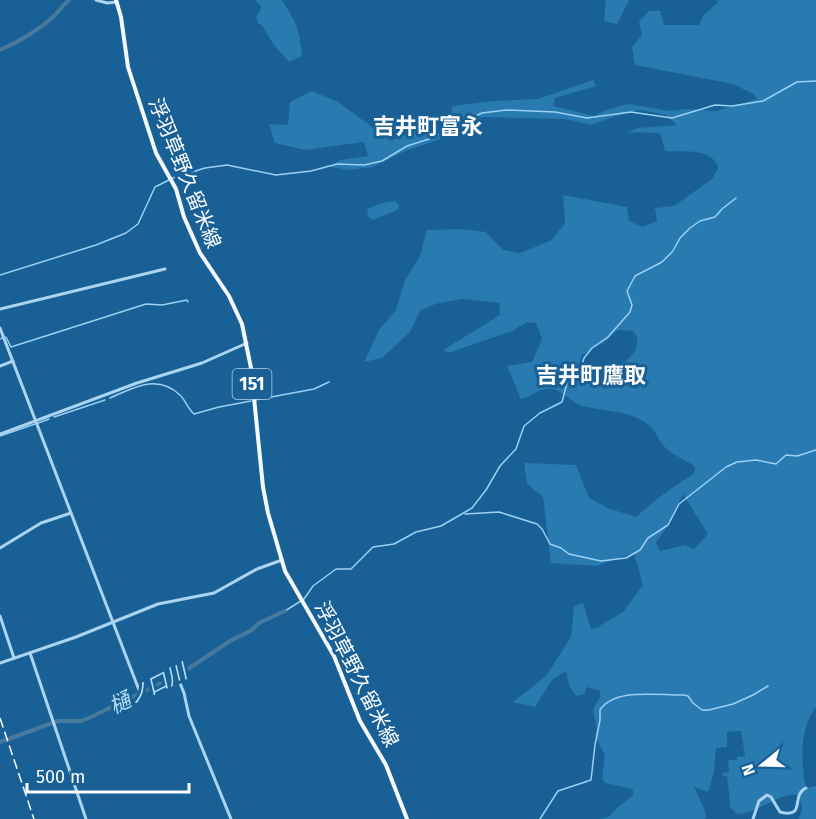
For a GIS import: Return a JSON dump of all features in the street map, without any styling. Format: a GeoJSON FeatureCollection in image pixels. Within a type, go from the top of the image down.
{"type":"FeatureCollection","features":[{"type":"Feature","properties":{"kind":"main road","name":"浮羽草野久留米線"},"geometry":{"type":"LineString","coordinates":[[116,1],[121,17],[130,73],[156,153],[178,195],[185,221],[200,253],[239,315],[247,343],[262,487],[287,575],[338,665],[356,714],[384,761],[407,819]]}},
{"type":"Feature","properties":{"kind":"street"},"geometry":{"type":"LineString","coordinates":[[96,0],[107,3],[116,1]]}},
{"type":"Feature","properties":{"kind":"street"},"geometry":{"type":"LineString","coordinates":[[0,309],[165,269]]}},
{"type":"Feature","properties":{"kind":"street"},"geometry":{"type":"LineString","coordinates":[[0,328],[139,690]]}},
{"type":"Feature","properties":{"kind":"street"},"geometry":{"type":"LineString","coordinates":[[0,434],[137,383],[202,363],[247,343]]}},
{"type":"Feature","properties":{"kind":"street"},"geometry":{"type":"LineString","coordinates":[[0,366],[13,361]]}},
{"type":"Feature","properties":{"kind":"street"},"geometry":{"type":"LineString","coordinates":[[0,548],[41,523],[71,513]]}},
{"type":"Feature","properties":{"kind":"street"},"geometry":{"type":"LineString","coordinates":[[0,663],[158,604],[214,593],[256,569],[282,560]]}},
{"type":"Feature","properties":{"kind":"street"},"geometry":{"type":"LineString","coordinates":[[0,616],[14,658]]}},
{"type":"Feature","properties":{"kind":"street"},"geometry":{"type":"LineString","coordinates":[[30,652],[86,819]]}},
{"type":"Feature","properties":{"kind":"street"},"geometry":{"type":"LineString","coordinates":[[177,675],[189,716],[231,819]]}},
{"type":"Feature","properties":{"kind":"street"},"geometry":{"type":"LineString","coordinates":[[753,819],[759,801],[767,795],[771,797],[780,812],[790,814],[798,806],[800,790],[806,788]]}},
{"type":"Feature","properties":{"kind":"shaded area"},"geometry":{"type":"Polygon","coordinates":[[[255,0],[282,0],[296,26],[302,56],[289,62],[273,44],[262,25],[258,23],[256,16],[261,6],[255,0]]]}},
{"type":"Feature","properties":{"kind":"shaded area"},"geometry":{"type":"Polygon","coordinates":[[[606,0],[629,0],[617,24],[604,21],[606,0]]]}},
{"type":"Feature","properties":{"kind":"shaded area"},"geometry":{"type":"Polygon","coordinates":[[[716,0],[816,0],[816,707],[810,716],[804,735],[802,757],[806,788],[816,786],[816,819],[798,819],[802,806],[795,794],[745,813],[737,814],[729,806],[727,776],[723,776],[723,773],[729,772],[728,760],[737,760],[737,757],[745,756],[741,731],[727,732],[727,747],[716,748],[714,772],[708,792],[694,787],[705,811],[704,819],[601,819],[610,816],[634,794],[632,789],[605,783],[602,779],[605,755],[595,736],[597,730],[593,710],[600,697],[600,691],[587,687],[584,694],[576,696],[569,685],[566,671],[552,680],[535,707],[513,702],[546,676],[571,637],[574,606],[583,603],[591,629],[596,628],[623,612],[643,585],[634,553],[596,566],[551,563],[543,497],[527,484],[524,463],[576,465],[589,498],[610,509],[637,517],[664,494],[694,474],[695,467],[674,455],[647,423],[634,417],[620,412],[583,406],[552,389],[543,390],[521,399],[507,366],[532,362],[542,339],[536,323],[527,322],[512,331],[448,353],[443,350],[500,315],[499,303],[462,299],[435,304],[420,311],[410,332],[382,358],[364,362],[379,330],[396,310],[405,280],[420,256],[427,230],[461,229],[486,232],[503,250],[520,253],[552,240],[565,223],[563,195],[627,207],[629,221],[643,227],[657,221],[655,208],[674,206],[712,179],[718,168],[715,161],[696,152],[665,151],[660,133],[628,132],[638,128],[677,125],[666,115],[640,110],[591,125],[565,119],[483,117],[462,125],[450,136],[405,151],[373,167],[350,170],[331,167],[339,160],[368,156],[364,142],[305,150],[275,143],[269,124],[288,125],[290,102],[312,91],[338,102],[391,141],[414,131],[432,132],[442,128],[453,106],[538,99],[593,80],[596,86],[555,98],[553,106],[594,116],[628,104],[669,111],[687,109],[716,111],[757,99],[755,95],[733,84],[635,65],[632,47],[642,35],[639,22],[649,11],[660,11],[664,25],[699,25],[703,16],[718,2],[716,0]],[[617,330],[605,342],[582,355],[581,368],[589,377],[612,371],[633,353],[637,346],[635,334],[632,331],[617,330]],[[683,494],[668,525],[656,542],[660,551],[685,545],[694,549],[708,534],[683,494]]]}},
{"type":"Feature","properties":{"kind":"shaded area"},"geometry":{"type":"Polygon","coordinates":[[[395,201],[399,209],[373,220],[369,218],[367,213],[369,208],[395,201]]]}},
{"type":"Feature","properties":{"kind":"waterway"},"geometry":{"type":"LineString","coordinates":[[0,50],[41,27],[69,0]]}},
{"type":"Feature","properties":{"kind":"waterway"},"geometry":{"type":"LineString","coordinates":[[0,275],[96,245],[126,233],[138,224],[155,187],[173,178],[205,168],[227,165],[276,175],[311,171],[337,164],[364,165],[382,161],[407,146],[429,139],[482,113],[506,110],[555,112],[587,118],[631,112],[672,118],[715,105],[732,106],[763,101],[797,82],[816,81]]}},
{"type":"Feature","properties":{"kind":"waterway"},"geometry":{"type":"LineString","coordinates":[[285,611],[304,599],[313,586],[336,569],[351,569],[373,547],[394,544],[416,532],[441,526],[472,508],[500,466],[516,449],[524,426],[540,413],[562,402],[568,379],[582,365],[584,358],[592,348],[608,337],[630,312],[632,305],[627,291],[635,276],[662,262],[690,228],[700,221],[715,217],[736,198]]}},
{"type":"Feature","properties":{"kind":"waterway"},"geometry":{"type":"LineString","coordinates":[[6,337],[11,347],[146,304],[162,305],[187,300],[188,302]]}},
{"type":"Feature","properties":{"kind":"waterway"},"geometry":{"type":"LineString","coordinates":[[255,400],[314,389],[329,382]]}},
{"type":"Feature","properties":{"kind":"waterway"},"geometry":{"type":"LineString","coordinates":[[110,398],[145,384],[154,384],[171,388],[182,397],[194,414],[251,401]]}},
{"type":"Feature","properties":{"kind":"waterway"},"geometry":{"type":"LineString","coordinates":[[54,417],[105,400]]}},
{"type":"Feature","properties":{"kind":"waterway"},"geometry":{"type":"LineString","coordinates":[[38,423],[49,419]]}},
{"type":"Feature","properties":{"kind":"waterway"},"geometry":{"type":"LineString","coordinates":[[0,436],[35,424]]}},
{"type":"Feature","properties":{"kind":"waterway"},"geometry":{"type":"LineString","coordinates":[[465,514],[499,512],[537,524],[550,544],[569,554],[601,561],[626,558],[640,550],[648,538],[668,525],[679,504],[726,467],[737,462],[756,460],[776,464],[786,455],[797,456],[816,450]]}},
{"type":"Feature","properties":{"kind":"waterway","name":"樋ノ口川"},"geometry":{"type":"LineString","coordinates":[[0,742],[58,721],[81,721],[91,717],[182,673],[230,641],[252,630],[259,623],[285,611]]}},
{"type":"Feature","properties":{"kind":"waterway"},"geometry":{"type":"LineString","coordinates":[[540,819],[558,791],[591,780],[600,710],[607,703],[627,695],[684,695],[702,710],[709,710],[733,704],[768,686]]}},
{"type":"Feature","properties":{"kind":"railway"},"geometry":{"type":"LineString","coordinates":[[0,718],[34,819]]}},
{"type":"Feature","properties":{"kind":"district","name":"吉井町富永"},"geometry":{"type":"Point","coordinates":[428,126]}},
{"type":"Feature","properties":{"kind":"district","name":"吉井町鷹取"},"geometry":{"type":"Point","coordinates":[591,375]}}]}
